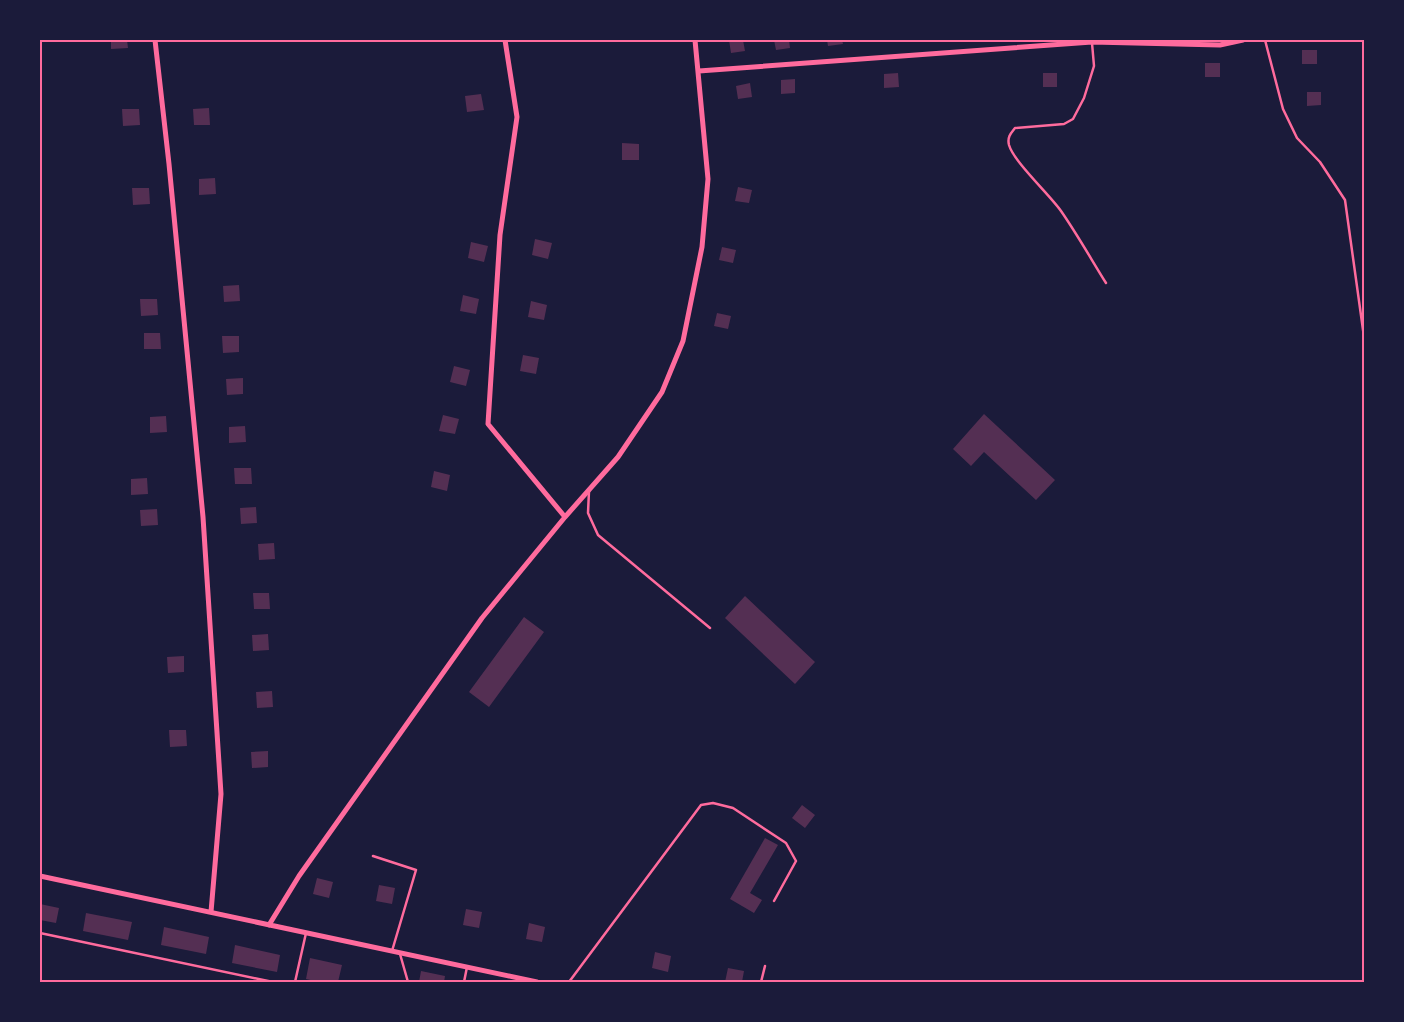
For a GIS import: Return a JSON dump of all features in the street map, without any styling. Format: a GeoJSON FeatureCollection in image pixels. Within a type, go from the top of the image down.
{"type":"FeatureCollection","features":[{"type":"Feature","properties":{"kind":"street"},"geometry":{"type":"LineString","coordinates":[[155,40],[170,173],[203,518],[220,764],[221,794],[210,912]]}},
{"type":"Feature","properties":{"kind":"street"},"geometry":{"type":"LineString","coordinates":[[505,40],[517,117],[500,235],[488,424],[565,517]]}},
{"type":"Feature","properties":{"kind":"street"},"geometry":{"type":"LineString","coordinates":[[269,925],[299,876],[482,618],[565,517],[618,457],[662,392],[683,341],[702,247],[708,179],[695,40]]}},
{"type":"Feature","properties":{"kind":"street"},"geometry":{"type":"LineString","coordinates":[[699,71],[1092,42],[1220,45],[1243,40]]}},
{"type":"Feature","properties":{"kind":"street"},"geometry":{"type":"LineString","coordinates":[[40,876],[537,982]]}},
{"type":"Feature","properties":{"kind":"lane"},"geometry":{"type":"LineString","coordinates":[[1265,40],[1283,109],[1297,138],[1320,162],[1345,200],[1364,337]]}},
{"type":"Feature","properties":{"kind":"lane"},"geometry":{"type":"LineString","coordinates":[[1092,42],[1094,66],[1084,98],[1073,120],[1064,124],[1015,128],[1008,139],[1018,160],[1060,210],[1106,283]]}},
{"type":"Feature","properties":{"kind":"lane"},"geometry":{"type":"LineString","coordinates":[[589,490],[588,513],[598,535],[710,628]]}},
{"type":"Feature","properties":{"kind":"lane"},"geometry":{"type":"LineString","coordinates":[[569,982],[701,804],[712,803],[733,808],[786,843],[796,861],[774,901]]}},
{"type":"Feature","properties":{"kind":"lane"},"geometry":{"type":"LineString","coordinates":[[374,856],[416,870],[392,951]]}},
{"type":"Feature","properties":{"kind":"lane"},"geometry":{"type":"LineString","coordinates":[[40,933],[273,982]]}},
{"type":"Feature","properties":{"kind":"lane"},"geometry":{"type":"LineString","coordinates":[[295,982],[306,933]]}},
{"type":"Feature","properties":{"kind":"lane"},"geometry":{"type":"LineString","coordinates":[[399,952],[408,982]]}},
{"type":"Feature","properties":{"kind":"lane"},"geometry":{"type":"LineString","coordinates":[[761,982],[764,966]]}},
{"type":"Feature","properties":{"kind":"lane"},"geometry":{"type":"LineString","coordinates":[[464,982],[467,967]]}},
{"type":"Feature","properties":{"kind":"building"},"geometry":{"type":"Polygon","coordinates":[[[111,40],[127,40],[128,48],[111,49],[111,40]]]}},
{"type":"Feature","properties":{"kind":"building"},"geometry":{"type":"Polygon","coordinates":[[[729,40],[743,40],[745,51],[731,53],[729,40]]]}},
{"type":"Feature","properties":{"kind":"building"},"geometry":{"type":"Polygon","coordinates":[[[774,40],[789,40],[790,48],[776,50],[774,40]]]}},
{"type":"Feature","properties":{"kind":"building"},"geometry":{"type":"Polygon","coordinates":[[[827,40],[842,40],[843,44],[828,46],[827,40]]]}},
{"type":"Feature","properties":{"kind":"building"},"geometry":{"type":"Polygon","coordinates":[[[1302,50],[1317,50],[1317,64],[1302,64],[1302,50]]]}},
{"type":"Feature","properties":{"kind":"building"},"geometry":{"type":"Polygon","coordinates":[[[1205,63],[1220,63],[1220,77],[1205,77],[1205,63]]]}},
{"type":"Feature","properties":{"kind":"building"},"geometry":{"type":"Polygon","coordinates":[[[898,73],[899,87],[884,88],[884,74],[898,73]]]}},
{"type":"Feature","properties":{"kind":"building"},"geometry":{"type":"Polygon","coordinates":[[[1043,73],[1057,73],[1057,87],[1043,87],[1043,73]]]}},
{"type":"Feature","properties":{"kind":"building"},"geometry":{"type":"Polygon","coordinates":[[[795,79],[795,93],[781,94],[781,80],[795,79]]]}},
{"type":"Feature","properties":{"kind":"building"},"geometry":{"type":"Polygon","coordinates":[[[750,83],[752,97],[738,99],[736,86],[750,83]]]}},
{"type":"Feature","properties":{"kind":"building"},"geometry":{"type":"Polygon","coordinates":[[[1307,92],[1321,92],[1321,105],[1307,106],[1307,92]]]}},
{"type":"Feature","properties":{"kind":"building"},"geometry":{"type":"Polygon","coordinates":[[[481,94],[484,110],[467,112],[465,96],[481,94]]]}},
{"type":"Feature","properties":{"kind":"building"},"geometry":{"type":"Polygon","coordinates":[[[209,108],[210,125],[194,125],[193,109],[209,108]]]}},
{"type":"Feature","properties":{"kind":"building"},"geometry":{"type":"Polygon","coordinates":[[[122,109],[139,109],[140,125],[123,126],[122,109]]]}},
{"type":"Feature","properties":{"kind":"building"},"geometry":{"type":"Polygon","coordinates":[[[622,143],[639,144],[639,160],[622,160],[622,143]]]}},
{"type":"Feature","properties":{"kind":"building"},"geometry":{"type":"Polygon","coordinates":[[[215,178],[216,194],[199,195],[199,179],[215,178]]]}},
{"type":"Feature","properties":{"kind":"building"},"geometry":{"type":"Polygon","coordinates":[[[738,187],[752,190],[749,203],[735,201],[738,187]]]}},
{"type":"Feature","properties":{"kind":"building"},"geometry":{"type":"Polygon","coordinates":[[[132,188],[149,188],[150,204],[133,205],[132,188]]]}},
{"type":"Feature","properties":{"kind":"building"},"geometry":{"type":"Polygon","coordinates":[[[535,239],[552,243],[548,259],[532,255],[535,239]]]}},
{"type":"Feature","properties":{"kind":"building"},"geometry":{"type":"Polygon","coordinates":[[[471,242],[488,246],[484,262],[468,258],[471,242]]]}},
{"type":"Feature","properties":{"kind":"building"},"geometry":{"type":"Polygon","coordinates":[[[722,247],[736,250],[733,263],[719,260],[722,247]]]}},
{"type":"Feature","properties":{"kind":"building"},"geometry":{"type":"Polygon","coordinates":[[[239,285],[240,301],[224,302],[223,286],[239,285]]]}},
{"type":"Feature","properties":{"kind":"building"},"geometry":{"type":"Polygon","coordinates":[[[463,295],[479,299],[476,314],[460,311],[463,295]]]}},
{"type":"Feature","properties":{"kind":"building"},"geometry":{"type":"Polygon","coordinates":[[[140,299],[157,299],[158,315],[141,316],[140,299]]]}},
{"type":"Feature","properties":{"kind":"building"},"geometry":{"type":"Polygon","coordinates":[[[531,301],[547,305],[544,320],[528,317],[531,301]]]}},
{"type":"Feature","properties":{"kind":"building"},"geometry":{"type":"Polygon","coordinates":[[[717,313],[731,316],[728,329],[714,326],[717,313]]]}},
{"type":"Feature","properties":{"kind":"building"},"geometry":{"type":"Polygon","coordinates":[[[144,333],[160,333],[161,349],[144,349],[144,333]]]}},
{"type":"Feature","properties":{"kind":"building"},"geometry":{"type":"Polygon","coordinates":[[[222,336],[239,336],[239,352],[223,353],[222,336]]]}},
{"type":"Feature","properties":{"kind":"building"},"geometry":{"type":"Polygon","coordinates":[[[523,355],[539,358],[536,374],[520,371],[523,355]]]}},
{"type":"Feature","properties":{"kind":"building"},"geometry":{"type":"Polygon","coordinates":[[[454,366],[470,370],[466,386],[450,382],[454,366]]]}},
{"type":"Feature","properties":{"kind":"building"},"geometry":{"type":"Polygon","coordinates":[[[243,378],[243,394],[227,395],[226,379],[243,378]]]}},
{"type":"Feature","properties":{"kind":"building"},"geometry":{"type":"Polygon","coordinates":[[[984,414],[1055,480],[1036,500],[984,452],[971,466],[953,449],[984,414]]]}},
{"type":"Feature","properties":{"kind":"building"},"geometry":{"type":"Polygon","coordinates":[[[443,415],[459,419],[455,434],[439,431],[443,415]]]}},
{"type":"Feature","properties":{"kind":"building"},"geometry":{"type":"Polygon","coordinates":[[[166,416],[167,432],[150,433],[150,417],[166,416]]]}},
{"type":"Feature","properties":{"kind":"building"},"geometry":{"type":"Polygon","coordinates":[[[245,426],[246,442],[229,443],[229,427],[245,426]]]}},
{"type":"Feature","properties":{"kind":"building"},"geometry":{"type":"Polygon","coordinates":[[[234,468],[251,468],[252,484],[235,484],[234,468]]]}},
{"type":"Feature","properties":{"kind":"building"},"geometry":{"type":"Polygon","coordinates":[[[434,471],[450,475],[447,491],[431,487],[434,471]]]}},
{"type":"Feature","properties":{"kind":"building"},"geometry":{"type":"Polygon","coordinates":[[[147,478],[148,494],[131,495],[131,479],[147,478]]]}},
{"type":"Feature","properties":{"kind":"building"},"geometry":{"type":"Polygon","coordinates":[[[256,507],[257,523],[241,524],[240,508],[256,507]]]}},
{"type":"Feature","properties":{"kind":"building"},"geometry":{"type":"Polygon","coordinates":[[[157,509],[158,525],[141,526],[140,510],[157,509]]]}},
{"type":"Feature","properties":{"kind":"building"},"geometry":{"type":"Polygon","coordinates":[[[274,543],[275,559],[259,560],[258,544],[274,543]]]}},
{"type":"Feature","properties":{"kind":"building"},"geometry":{"type":"Polygon","coordinates":[[[253,593],[269,593],[270,609],[254,609],[253,593]]]}},
{"type":"Feature","properties":{"kind":"building"},"geometry":{"type":"Polygon","coordinates":[[[745,596],[815,662],[795,684],[725,618],[745,596]]]}},
{"type":"Feature","properties":{"kind":"building"},"geometry":{"type":"Polygon","coordinates":[[[524,617],[544,632],[489,707],[469,692],[524,617]]]}},
{"type":"Feature","properties":{"kind":"building"},"geometry":{"type":"Polygon","coordinates":[[[268,634],[269,650],[253,651],[252,635],[268,634]]]}},
{"type":"Feature","properties":{"kind":"building"},"geometry":{"type":"Polygon","coordinates":[[[184,656],[184,672],[168,673],[167,657],[184,656]]]}},
{"type":"Feature","properties":{"kind":"building"},"geometry":{"type":"Polygon","coordinates":[[[272,691],[273,707],[257,708],[256,692],[272,691]]]}},
{"type":"Feature","properties":{"kind":"building"},"geometry":{"type":"Polygon","coordinates":[[[169,730],[186,730],[187,746],[170,747],[169,730]]]}},
{"type":"Feature","properties":{"kind":"building"},"geometry":{"type":"Polygon","coordinates":[[[268,751],[268,767],[252,768],[251,752],[268,751]]]}},
{"type":"Feature","properties":{"kind":"building"},"geometry":{"type":"Polygon","coordinates":[[[802,805],[815,815],[805,828],[792,818],[802,805]]]}},
{"type":"Feature","properties":{"kind":"building"},"geometry":{"type":"Polygon","coordinates":[[[765,838],[778,845],[750,893],[762,900],[754,913],[730,899],[765,838]]]}},
{"type":"Feature","properties":{"kind":"building"},"geometry":{"type":"Polygon","coordinates":[[[317,878],[333,882],[329,898],[313,894],[317,878]]]}},
{"type":"Feature","properties":{"kind":"building"},"geometry":{"type":"Polygon","coordinates":[[[379,885],[395,888],[392,904],[376,901],[379,885]]]}},
{"type":"Feature","properties":{"kind":"building"},"geometry":{"type":"Polygon","coordinates":[[[40,904],[59,908],[56,923],[40,920],[40,904]]]}},
{"type":"Feature","properties":{"kind":"building"},"geometry":{"type":"Polygon","coordinates":[[[466,909],[482,912],[479,928],[463,925],[466,909]]]}},
{"type":"Feature","properties":{"kind":"building"},"geometry":{"type":"Polygon","coordinates":[[[86,913],[132,922],[128,940],[83,931],[86,913]]]}},
{"type":"Feature","properties":{"kind":"building"},"geometry":{"type":"Polygon","coordinates":[[[529,923],[545,927],[542,942],[526,939],[529,923]]]}},
{"type":"Feature","properties":{"kind":"building"},"geometry":{"type":"Polygon","coordinates":[[[164,927],[209,937],[206,954],[161,945],[164,927]]]}},
{"type":"Feature","properties":{"kind":"building"},"geometry":{"type":"Polygon","coordinates":[[[235,945],[280,955],[277,972],[232,963],[235,945]]]}},
{"type":"Feature","properties":{"kind":"building"},"geometry":{"type":"Polygon","coordinates":[[[655,952],[671,956],[668,972],[652,968],[655,952]]]}},
{"type":"Feature","properties":{"kind":"building"},"geometry":{"type":"Polygon","coordinates":[[[310,958],[342,965],[338,982],[319,982],[306,979],[310,958]]]}},
{"type":"Feature","properties":{"kind":"building"},"geometry":{"type":"Polygon","coordinates":[[[728,968],[744,971],[742,982],[725,982],[728,968]]]}},
{"type":"Feature","properties":{"kind":"building"},"geometry":{"type":"Polygon","coordinates":[[[421,971],[445,976],[444,982],[419,982],[421,971]]]}}]}
